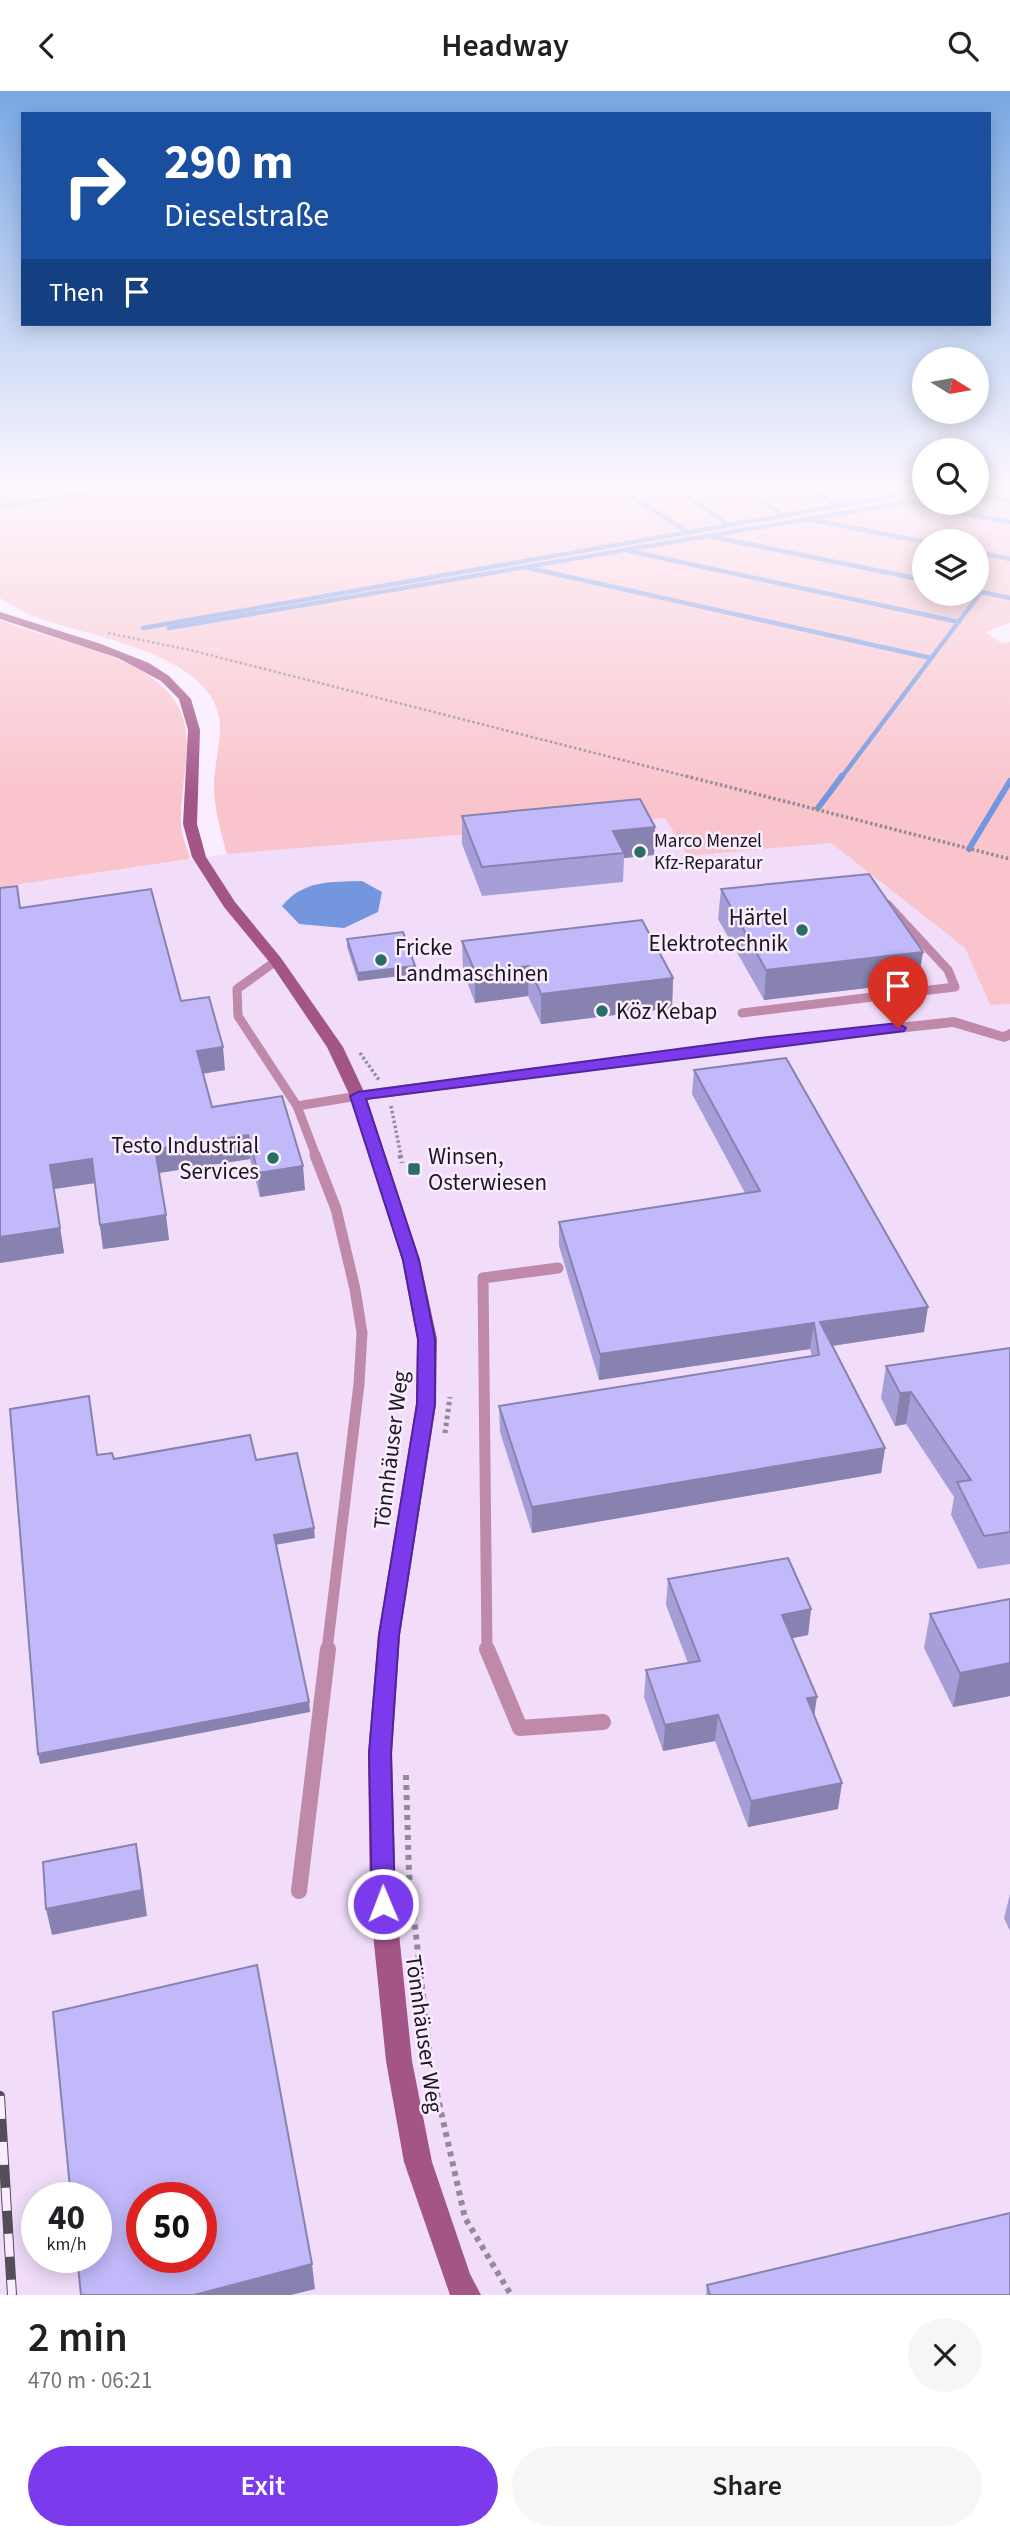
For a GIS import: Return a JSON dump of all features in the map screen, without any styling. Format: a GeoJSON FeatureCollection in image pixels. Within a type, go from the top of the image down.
{"type":"FeatureCollection","features":[{"type":"Feature","properties":{"kind":"main road","name":"Tönnhäuser Weg"},"geometry":{"type":"LineString","coordinates":[[0,615],[25,626],[124,657],[168,681],[184,697],[192,715],[194,730],[190,824],[199,857],[229,904],[276,961],[335,1047],[358,1096],[411,1260],[427,1339],[426,1404],[388,1648],[380,1753],[383,1904],[399,2061],[418,2162],[458,2281],[466,2295]]}},
{"type":"Feature","properties":{"kind":"street"},"geometry":{"type":"LineString","coordinates":[[358,1096],[760,1043],[954,1022],[1008,1038]]}},
{"type":"Feature","properties":{"kind":"lane"},"geometry":{"type":"LineString","coordinates":[[742,1013],[955,987],[948,970],[882,898]]}},
{"type":"Feature","properties":{"kind":"lane"},"geometry":{"type":"LineString","coordinates":[[276,961],[248,978],[237,989],[238,1016],[297,1106],[336,1209],[355,1289],[362,1333],[359,1384],[299,1891]]}},
{"type":"Feature","properties":{"kind":"lane"},"geometry":{"type":"LineString","coordinates":[[297,1106],[358,1096]]}},
{"type":"Feature","properties":{"kind":"lane"},"geometry":{"type":"LineString","coordinates":[[558,1268],[483,1278],[487,1653],[520,1728],[603,1722]]}},
{"type":"Feature","properties":{"kind":"path"},"geometry":{"type":"LineString","coordinates":[[102,632],[190,650],[1010,859]]}},
{"type":"Feature","properties":{"kind":"shaded area"},"geometry":{"type":"Polygon","coordinates":[[[0,591],[912,591],[912,606],[989,606],[989,591],[1010,591],[1010,623],[985,632],[1002,643],[1010,642],[1010,1004],[990,1005],[965,948],[831,843],[688,856],[665,818],[227,854],[214,795],[220,724],[209,694],[192,676],[143,650],[33,616],[0,598],[0,591]]]}},
{"type":"Feature","properties":{"kind":"shaded area"},"geometry":{"type":"Polygon","coordinates":[[[0,620],[82,646],[139,670],[162,686],[178,706],[186,732],[181,823],[190,859],[0,887],[0,620]]]}},
{"type":"Feature","properties":{"kind":"shaded area"},"geometry":{"type":"Polygon","coordinates":[[[665,818],[688,856],[831,843],[965,948],[990,1005],[1010,1004],[1010,2295],[0,2295],[0,887],[227,854],[665,818]]]}},
{"type":"Feature","properties":{"kind":"water"},"geometry":{"type":"Polygon","coordinates":[[[362,881],[382,892],[378,912],[344,928],[299,924],[282,906],[308,887],[328,882],[362,881]]]}},
{"type":"Feature","properties":{"kind":"building"},"geometry":{"type":"Polygon","coordinates":[[[640,799],[655,827],[613,831],[624,853],[482,867],[462,816],[640,799]]]}},
{"type":"Feature","properties":{"kind":"building"},"geometry":{"type":"Polygon","coordinates":[[[869,874],[923,952],[766,970],[721,889],[869,874]]]}},
{"type":"Feature","properties":{"kind":"building"},"geometry":{"type":"Polygon","coordinates":[[[17,886],[20,908],[151,889],[181,1001],[209,997],[223,1047],[197,1051],[212,1107],[282,1096],[303,1166],[258,1173],[248,1135],[155,1149],[166,1215],[100,1225],[92,1159],[50,1165],[60,1228],[0,1237],[0,888],[17,886]]]}},
{"type":"Feature","properties":{"kind":"building"},"geometry":{"type":"Polygon","coordinates":[[[642,920],[673,978],[541,994],[529,966],[475,972],[462,941],[642,920]]]}},
{"type":"Feature","properties":{"kind":"building","name":"Fricke Landmaschinen"},"geometry":{"type":"Polygon","coordinates":[[[403,932],[415,966],[358,973],[347,939],[403,932]]]}},
{"type":"Feature","properties":{"kind":"building"},"geometry":{"type":"Polygon","coordinates":[[[786,1058],[928,1307],[820,1322],[885,1448],[532,1507],[499,1406],[819,1355],[814,1323],[600,1354],[559,1222],[760,1191],[694,1070],[786,1058]]]}},
{"type":"Feature","properties":{"kind":"building"},"geometry":{"type":"Polygon","coordinates":[[[1010,1348],[1010,1532],[984,1536],[957,1482],[971,1480],[911,1392],[900,1393],[886,1366],[1010,1348]]]}},
{"type":"Feature","properties":{"kind":"building"},"geometry":{"type":"Polygon","coordinates":[[[89,1396],[97,1455],[112,1453],[114,1459],[250,1435],[256,1460],[297,1453],[314,1528],[274,1535],[309,1702],[38,1754],[10,1409],[89,1396]]]}},
{"type":"Feature","properties":{"kind":"building"},"geometry":{"type":"Polygon","coordinates":[[[788,1558],[811,1609],[782,1615],[817,1697],[807,1698],[842,1783],[751,1801],[718,1715],[665,1725],[646,1670],[700,1661],[668,1579],[788,1558]]]}},
{"type":"Feature","properties":{"kind":"building"},"geometry":{"type":"Polygon","coordinates":[[[1010,1599],[1010,1663],[960,1673],[930,1614],[1010,1599]]]}},
{"type":"Feature","properties":{"kind":"building"},"geometry":{"type":"Polygon","coordinates":[[[136,1844],[142,1890],[46,1909],[43,1862],[136,1844]]]}},
{"type":"Feature","properties":{"kind":"building"},"geometry":{"type":"Polygon","coordinates":[[[257,1965],[312,2264],[194,2295],[81,2295],[79,2273],[112,2273],[112,2182],[69,2182],[53,2012],[257,1965]]]}},
{"type":"Feature","properties":{"kind":"building"},"geometry":{"type":"Polygon","coordinates":[[[1010,2213],[1010,2295],[710,2295],[707,2285],[1010,2213]]]}},
{"type":"Feature","properties":{"kind":"waterway"},"geometry":{"type":"LineString","coordinates":[[143,628],[355,591]]}},
{"type":"Feature","properties":{"kind":"waterway"},"geometry":{"type":"LineString","coordinates":[[169,628],[386,591]]}},
{"type":"Feature","properties":{"kind":"waterway"},"geometry":{"type":"LineString","coordinates":[[631,591],[931,658]]}},
{"type":"Feature","properties":{"kind":"waterway"},"geometry":{"type":"LineString","coordinates":[[814,591],[959,622]]}},
{"type":"Feature","properties":{"kind":"waterway"},"geometry":{"type":"LineString","coordinates":[[989,594],[1010,598]]}},
{"type":"Feature","properties":{"kind":"waterway"},"geometry":{"type":"LineString","coordinates":[[959,622],[970,606]]}},
{"type":"Feature","properties":{"kind":"waterway"},"geometry":{"type":"LineString","coordinates":[[841,778],[959,622]]}},
{"type":"Feature","properties":{"kind":"waterway"},"geometry":{"type":"LineString","coordinates":[[818,808],[842,776]]}},
{"type":"Feature","properties":{"kind":"waterway"},"geometry":{"type":"LineString","coordinates":[[969,849],[1010,781]]}},
{"type":"Feature","properties":{"kind":"railway"},"geometry":{"type":"LineString","coordinates":[[0,2096],[12,2295]]}},
{"type":"Feature","properties":{"kind":"place","name":"Marco Menzel Kfz-Reparatur"},"geometry":{"type":"Point","coordinates":[640,852]}},
{"type":"Feature","properties":{"kind":"place","name":"Härtel Elektrotechnik"},"geometry":{"type":"Point","coordinates":[802,930]}},
{"type":"Feature","properties":{"kind":"place","name":"Fricke Landmaschinen"},"geometry":{"type":"Point","coordinates":[381,960]}},
{"type":"Feature","properties":{"kind":"place","name":"Köz Kebap"},"geometry":{"type":"Point","coordinates":[602,1011]}},
{"type":"Feature","properties":{"kind":"place","name":"Testo Industrial Services"},"geometry":{"type":"Point","coordinates":[273,1158]}},
{"type":"Feature","properties":{"kind":"place","name":"Winsen, Osterwiesen"},"geometry":{"type":"Point","coordinates":[414,1169]}},
{"type":"Feature","properties":{"kind":"route"},"geometry":{"type":"LineString","coordinates":[[383,1904],[380,1753],[389,1635],[426,1404],[427,1339],[411,1260],[358,1096],[760,1043],[898,1028]]}}]}
